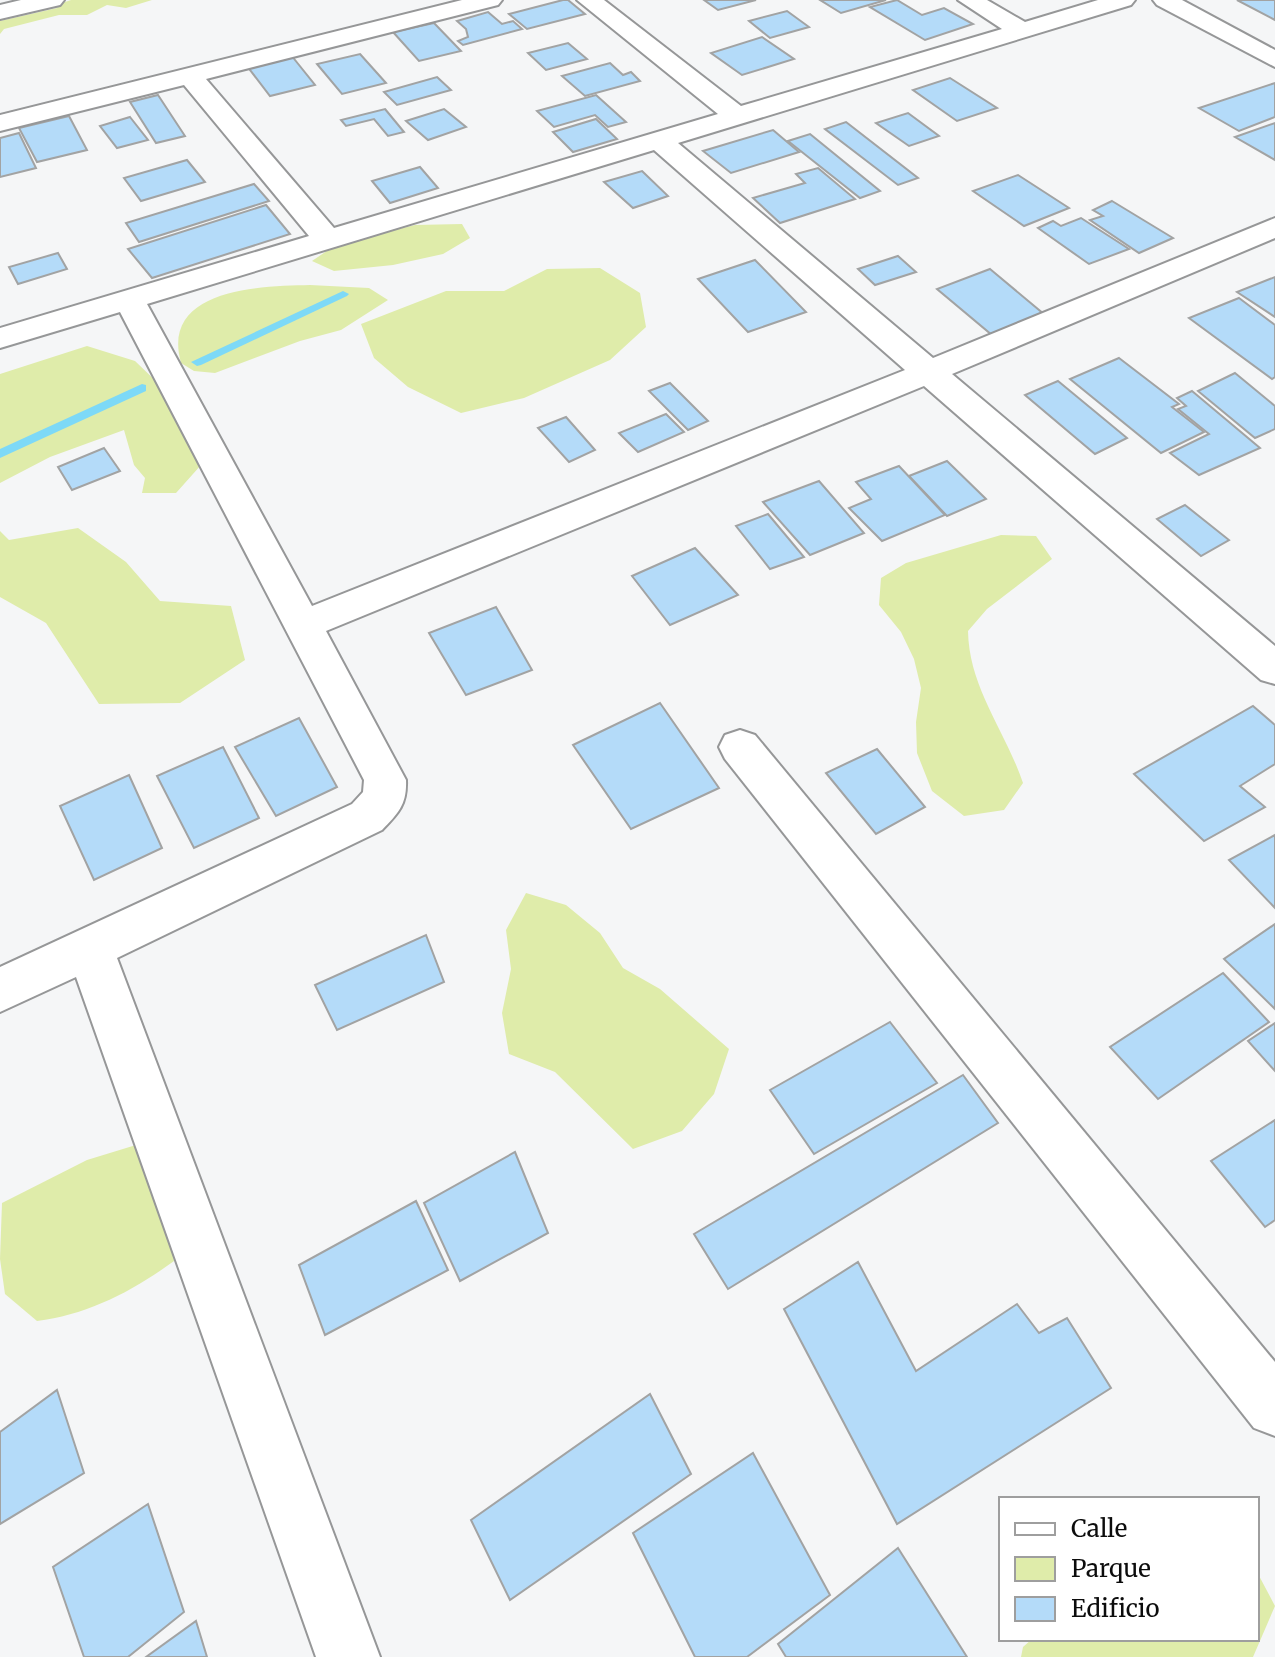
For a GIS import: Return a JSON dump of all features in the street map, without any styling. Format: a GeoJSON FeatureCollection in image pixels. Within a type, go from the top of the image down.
{"type":"FeatureCollection","features":[{"type":"Feature","properties":{"kind":"street"},"geometry":{"type":"LineString","coordinates":[[0,12],[52,0]]}},
{"type":"Feature","properties":{"kind":"street"},"geometry":{"type":"LineString","coordinates":[[0,123],[490,0]]}},
{"type":"Feature","properties":{"kind":"street"},"geometry":{"type":"LineString","coordinates":[[589,0],[736,115]]}},
{"type":"Feature","properties":{"kind":"street"},"geometry":{"type":"LineString","coordinates":[[970,0],[1022,30]]}},
{"type":"Feature","properties":{"kind":"street"},"geometry":{"type":"LineString","coordinates":[[0,338],[1123,0]]}},
{"type":"Feature","properties":{"kind":"street"},"geometry":{"type":"LineString","coordinates":[[1165,0],[1275,60]]}},
{"type":"Feature","properties":{"kind":"street"},"geometry":{"type":"LineString","coordinates":[[189,75],[328,240]]}},
{"type":"Feature","properties":{"kind":"street"},"geometry":{"type":"LineString","coordinates":[[657,139],[1275,669]]}},
{"type":"Feature","properties":{"kind":"street"},"geometry":{"type":"LineString","coordinates":[[305,624],[927,373],[1275,227]]}},
{"type":"Feature","properties":{"kind":"street"},"geometry":{"type":"LineString","coordinates":[[0,990],[367,817],[385,799],[385,780],[305,624],[129,300]]}},
{"type":"Feature","properties":{"kind":"street"},"geometry":{"type":"LineString","coordinates":[[740,747],[1275,1407]]}},
{"type":"Feature","properties":{"kind":"street"},"geometry":{"type":"LineString","coordinates":[[90,949],[348,1657]]}},
{"type":"Feature","properties":{"kind":"green space"},"geometry":{"type":"Polygon","coordinates":[[[71,0],[152,0],[126,8],[107,5],[87,15],[59,15],[4,29],[0,34],[0,21],[57,8],[59,4],[71,0]]]}},
{"type":"Feature","properties":{"kind":"green space"},"geometry":{"type":"Polygon","coordinates":[[[462,224],[470,238],[443,254],[393,265],[334,271],[312,261],[337,244],[415,225],[462,224]]]}},
{"type":"Feature","properties":{"kind":"green space"},"geometry":{"type":"Polygon","coordinates":[[[600,268],[640,293],[646,327],[610,360],[524,398],[461,413],[408,387],[374,358],[361,324],[446,291],[504,291],[547,269],[600,268]]]}},
{"type":"Feature","properties":{"kind":"green space"},"geometry":{"type":"Polygon","coordinates":[[[310,285],[369,288],[388,300],[341,330],[300,341],[215,373],[194,371],[181,363],[179,338],[185,319],[200,306],[219,296],[242,290],[310,285]]]}},
{"type":"Feature","properties":{"kind":"green space"},"geometry":{"type":"Polygon","coordinates":[[[87,346],[135,361],[161,386],[201,465],[176,493],[142,493],[145,478],[134,465],[124,430],[50,457],[0,483],[0,374],[87,346]]]}},
{"type":"Feature","properties":{"kind":"green space"},"geometry":{"type":"Polygon","coordinates":[[[78,528],[126,562],[160,601],[231,606],[245,660],[180,703],[99,704],[46,623],[0,597],[0,531],[9,540],[78,528]]]}},
{"type":"Feature","properties":{"kind":"green space"},"geometry":{"type":"Polygon","coordinates":[[[1001,535],[1036,536],[1052,559],[987,609],[968,631],[974,671],[1023,783],[1004,810],[964,816],[932,791],[917,753],[916,722],[921,688],[914,659],[901,632],[879,605],[881,578],[906,563],[1001,535]]]}},
{"type":"Feature","properties":{"kind":"green space"},"geometry":{"type":"Polygon","coordinates":[[[526,893],[566,905],[600,933],[623,968],[660,989],[729,1049],[714,1094],[682,1131],[633,1149],[555,1072],[509,1054],[502,1013],[511,969],[506,930],[526,893]]]}},
{"type":"Feature","properties":{"kind":"green space"},"geometry":{"type":"Polygon","coordinates":[[[136,1145],[164,1207],[174,1261],[109,1300],[74,1313],[37,1321],[5,1294],[0,1259],[2,1203],[87,1160],[136,1145]]]}},
{"type":"Feature","properties":{"kind":"green space"},"geometry":{"type":"Polygon","coordinates":[[[1259,1576],[1275,1606],[1253,1657],[1021,1657],[1023,1647],[1030,1641],[1259,1641],[1259,1576]]]}},
{"type":"Feature","properties":{"kind":"building"},"geometry":{"type":"Polygon","coordinates":[[[568,0],[585,14],[527,29],[509,14],[568,0]]]}},
{"type":"Feature","properties":{"kind":"building"},"geometry":{"type":"Polygon","coordinates":[[[704,0],[756,0],[718,10],[704,0]]]}},
{"type":"Feature","properties":{"kind":"building"},"geometry":{"type":"Polygon","coordinates":[[[820,0],[886,0],[841,13],[820,0]]]}},
{"type":"Feature","properties":{"kind":"building"},"geometry":{"type":"Polygon","coordinates":[[[897,0],[922,15],[944,8],[973,24],[925,40],[870,7],[897,0]]]}},
{"type":"Feature","properties":{"kind":"building"},"geometry":{"type":"Polygon","coordinates":[[[1237,0],[1275,0],[1275,20],[1237,0]]]}},
{"type":"Feature","properties":{"kind":"building"},"geometry":{"type":"Polygon","coordinates":[[[787,11],[809,27],[770,38],[749,21],[787,11]]]}},
{"type":"Feature","properties":{"kind":"building"},"geometry":{"type":"Polygon","coordinates":[[[488,12],[502,24],[513,21],[522,29],[463,45],[458,41],[468,37],[466,29],[457,21],[488,12]]]}},
{"type":"Feature","properties":{"kind":"building"},"geometry":{"type":"Polygon","coordinates":[[[434,23],[461,51],[419,61],[393,32],[434,23]]]}},
{"type":"Feature","properties":{"kind":"building"},"geometry":{"type":"Polygon","coordinates":[[[762,37],[794,59],[742,75],[711,53],[762,37]]]}},
{"type":"Feature","properties":{"kind":"building"},"geometry":{"type":"Polygon","coordinates":[[[568,43],[587,59],[546,70],[528,53],[568,43]]]}},
{"type":"Feature","properties":{"kind":"building"},"geometry":{"type":"Polygon","coordinates":[[[360,54],[386,83],[342,94],[317,64],[360,54]]]}},
{"type":"Feature","properties":{"kind":"building"},"geometry":{"type":"Polygon","coordinates":[[[291,55],[315,85],[270,96],[247,66],[291,55]]]}},
{"type":"Feature","properties":{"kind":"building"},"geometry":{"type":"Polygon","coordinates":[[[610,63],[623,75],[631,72],[640,81],[585,96],[562,76],[610,63]]]}},
{"type":"Feature","properties":{"kind":"building"},"geometry":{"type":"Polygon","coordinates":[[[437,77],[451,90],[397,105],[384,92],[437,77]]]}},
{"type":"Feature","properties":{"kind":"building"},"geometry":{"type":"Polygon","coordinates":[[[950,78],[997,108],[957,121],[913,90],[950,78]]]}},
{"type":"Feature","properties":{"kind":"building"},"geometry":{"type":"Polygon","coordinates":[[[1275,83],[1275,117],[1239,131],[1199,108],[1275,83]]]}},
{"type":"Feature","properties":{"kind":"building"},"geometry":{"type":"Polygon","coordinates":[[[158,95],[185,136],[156,143],[130,102],[158,95]]]}},
{"type":"Feature","properties":{"kind":"building"},"geometry":{"type":"Polygon","coordinates":[[[596,95],[626,122],[608,127],[595,115],[554,127],[537,111],[596,95]]]}},
{"type":"Feature","properties":{"kind":"building"},"geometry":{"type":"Polygon","coordinates":[[[385,109],[404,132],[388,136],[374,119],[346,126],[341,120],[385,109]]]}},
{"type":"Feature","properties":{"kind":"building"},"geometry":{"type":"Polygon","coordinates":[[[444,109],[466,127],[428,140],[406,121],[444,109]]]}},
{"type":"Feature","properties":{"kind":"building"},"geometry":{"type":"Polygon","coordinates":[[[908,113],[939,136],[909,146],[876,123],[908,113]]]}},
{"type":"Feature","properties":{"kind":"building"},"geometry":{"type":"Polygon","coordinates":[[[69,116],[87,150],[37,162],[19,128],[69,116]]]}},
{"type":"Feature","properties":{"kind":"building"},"geometry":{"type":"Polygon","coordinates":[[[130,117],[148,140],[117,148],[100,126],[130,117]]]}},
{"type":"Feature","properties":{"kind":"building"},"geometry":{"type":"Polygon","coordinates":[[[596,119],[617,139],[573,152],[553,132],[596,119]]]}},
{"type":"Feature","properties":{"kind":"building"},"geometry":{"type":"Polygon","coordinates":[[[846,122],[918,178],[898,185],[825,129],[846,122]]]}},
{"type":"Feature","properties":{"kind":"building"},"geometry":{"type":"Polygon","coordinates":[[[1275,123],[1275,160],[1235,137],[1275,123]]]}},
{"type":"Feature","properties":{"kind":"building"},"geometry":{"type":"Polygon","coordinates":[[[773,130],[799,152],[731,173],[703,151],[773,130]]]}},
{"type":"Feature","properties":{"kind":"building"},"geometry":{"type":"Polygon","coordinates":[[[19,133],[36,168],[0,177],[0,138],[19,133]]]}},
{"type":"Feature","properties":{"kind":"building"},"geometry":{"type":"Polygon","coordinates":[[[810,134],[880,191],[860,198],[788,141],[810,134]]]}},
{"type":"Feature","properties":{"kind":"building"},"geometry":{"type":"Polygon","coordinates":[[[187,160],[205,182],[141,201],[124,178],[187,160]]]}},
{"type":"Feature","properties":{"kind":"building"},"geometry":{"type":"Polygon","coordinates":[[[420,167],[438,188],[390,203],[372,181],[420,167]]]}},
{"type":"Feature","properties":{"kind":"building"},"geometry":{"type":"Polygon","coordinates":[[[818,168],[855,199],[780,223],[753,198],[805,183],[796,174],[818,168]]]}},
{"type":"Feature","properties":{"kind":"building"},"geometry":{"type":"Polygon","coordinates":[[[642,171],[668,196],[633,208],[604,182],[642,171]]]}},
{"type":"Feature","properties":{"kind":"building"},"geometry":{"type":"Polygon","coordinates":[[[1018,175],[1069,208],[1024,226],[973,191],[1018,175]]]}},
{"type":"Feature","properties":{"kind":"building"},"geometry":{"type":"Polygon","coordinates":[[[254,184],[269,201],[139,242],[126,223],[254,184]]]}},
{"type":"Feature","properties":{"kind":"building"},"geometry":{"type":"Polygon","coordinates":[[[1112,201],[1173,238],[1139,253],[1090,220],[1103,216],[1093,210],[1112,201]]]}},
{"type":"Feature","properties":{"kind":"building"},"geometry":{"type":"Polygon","coordinates":[[[266,205],[290,234],[152,278],[128,249],[266,205]]]}},
{"type":"Feature","properties":{"kind":"building"},"geometry":{"type":"Polygon","coordinates":[[[1081,218],[1129,249],[1089,264],[1038,228],[1053,221],[1061,226],[1081,218]]]}},
{"type":"Feature","properties":{"kind":"building"},"geometry":{"type":"Polygon","coordinates":[[[58,253],[67,269],[18,284],[9,267],[58,253]]]}},
{"type":"Feature","properties":{"kind":"building"},"geometry":{"type":"Polygon","coordinates":[[[898,256],[916,272],[875,285],[858,269],[898,256]]]}},
{"type":"Feature","properties":{"kind":"building"},"geometry":{"type":"Polygon","coordinates":[[[755,260],[806,312],[748,332],[698,279],[755,260]]]}},
{"type":"Feature","properties":{"kind":"building"},"geometry":{"type":"Polygon","coordinates":[[[990,269],[1045,315],[992,335],[937,289],[990,269]]]}},
{"type":"Feature","properties":{"kind":"building"},"geometry":{"type":"Polygon","coordinates":[[[1275,277],[1275,317],[1237,292],[1275,277]]]}},
{"type":"Feature","properties":{"kind":"building"},"geometry":{"type":"Polygon","coordinates":[[[1239,298],[1275,325],[1275,377],[1272,379],[1189,318],[1239,298]]]}},
{"type":"Feature","properties":{"kind":"building"},"geometry":{"type":"Polygon","coordinates":[[[1119,358],[1179,404],[1172,407],[1204,432],[1161,453],[1070,379],[1119,358]]]}},
{"type":"Feature","properties":{"kind":"building"},"geometry":{"type":"Polygon","coordinates":[[[1235,373],[1275,406],[1275,429],[1255,438],[1198,391],[1235,373]]]}},
{"type":"Feature","properties":{"kind":"building"},"geometry":{"type":"Polygon","coordinates":[[[1058,381],[1127,438],[1095,454],[1025,395],[1058,381]]]}},
{"type":"Feature","properties":{"kind":"building"},"geometry":{"type":"Polygon","coordinates":[[[670,383],[708,421],[688,430],[649,391],[670,383]]]}},
{"type":"Feature","properties":{"kind":"building"},"geometry":{"type":"Polygon","coordinates":[[[1192,391],[1260,448],[1199,475],[1170,453],[1209,434],[1178,409],[1186,406],[1177,398],[1192,391]]]}},
{"type":"Feature","properties":{"kind":"building"},"geometry":{"type":"Polygon","coordinates":[[[666,414],[684,432],[638,452],[619,433],[666,414]]]}},
{"type":"Feature","properties":{"kind":"building"},"geometry":{"type":"Polygon","coordinates":[[[566,417],[595,450],[569,462],[538,428],[566,417]]]}},
{"type":"Feature","properties":{"kind":"building"},"geometry":{"type":"Polygon","coordinates":[[[104,448],[120,471],[72,490],[58,467],[104,448]]]}},
{"type":"Feature","properties":{"kind":"building"},"geometry":{"type":"Polygon","coordinates":[[[947,461],[986,499],[947,516],[909,476],[947,461]]]}},
{"type":"Feature","properties":{"kind":"building"},"geometry":{"type":"Polygon","coordinates":[[[899,466],[945,515],[882,541],[849,508],[871,499],[856,482],[899,466]]]}},
{"type":"Feature","properties":{"kind":"building"},"geometry":{"type":"Polygon","coordinates":[[[819,481],[864,533],[810,555],[763,502],[819,481]]]}},
{"type":"Feature","properties":{"kind":"building"},"geometry":{"type":"Polygon","coordinates":[[[1185,505],[1229,540],[1201,556],[1157,519],[1185,505]]]}},
{"type":"Feature","properties":{"kind":"building"},"geometry":{"type":"Polygon","coordinates":[[[768,514],[804,557],[770,569],[736,526],[768,514]]]}},
{"type":"Feature","properties":{"kind":"building"},"geometry":{"type":"Polygon","coordinates":[[[695,548],[738,595],[670,625],[632,576],[695,548]]]}},
{"type":"Feature","properties":{"kind":"building"},"geometry":{"type":"Polygon","coordinates":[[[496,607],[532,670],[466,695],[429,633],[496,607]]]}},
{"type":"Feature","properties":{"kind":"building"},"geometry":{"type":"Polygon","coordinates":[[[660,703],[719,788],[631,829],[573,745],[660,703]]]}},
{"type":"Feature","properties":{"kind":"building"},"geometry":{"type":"Polygon","coordinates":[[[1253,706],[1275,725],[1275,764],[1240,786],[1265,807],[1204,841],[1134,774],[1253,706]]]}},
{"type":"Feature","properties":{"kind":"building"},"geometry":{"type":"Polygon","coordinates":[[[299,718],[337,787],[276,816],[235,747],[299,718]]]}},
{"type":"Feature","properties":{"kind":"building"},"geometry":{"type":"Polygon","coordinates":[[[223,747],[259,818],[194,848],[157,776],[223,747]]]}},
{"type":"Feature","properties":{"kind":"building"},"geometry":{"type":"Polygon","coordinates":[[[877,749],[925,807],[876,834],[826,773],[877,749]]]}},
{"type":"Feature","properties":{"kind":"building"},"geometry":{"type":"Polygon","coordinates":[[[129,775],[162,848],[94,880],[60,806],[129,775]]]}},
{"type":"Feature","properties":{"kind":"building"},"geometry":{"type":"Polygon","coordinates":[[[1275,835],[1275,908],[1229,860],[1275,835]]]}},
{"type":"Feature","properties":{"kind":"building"},"geometry":{"type":"Polygon","coordinates":[[[1275,924],[1275,1009],[1224,959],[1275,924]]]}},
{"type":"Feature","properties":{"kind":"building"},"geometry":{"type":"Polygon","coordinates":[[[426,935],[444,982],[337,1030],[315,985],[426,935]]]}},
{"type":"Feature","properties":{"kind":"building"},"geometry":{"type":"Polygon","coordinates":[[[1223,973],[1269,1022],[1158,1099],[1110,1047],[1223,973]]]}},
{"type":"Feature","properties":{"kind":"building"},"geometry":{"type":"Polygon","coordinates":[[[890,1022],[937,1083],[814,1154],[770,1090],[890,1022]]]}},
{"type":"Feature","properties":{"kind":"building"},"geometry":{"type":"Polygon","coordinates":[[[1275,1023],[1275,1071],[1248,1041],[1275,1023]]]}},
{"type":"Feature","properties":{"kind":"building"},"geometry":{"type":"Polygon","coordinates":[[[963,1075],[998,1123],[728,1289],[694,1234],[963,1075]]]}},
{"type":"Feature","properties":{"kind":"building"},"geometry":{"type":"Polygon","coordinates":[[[1275,1120],[1275,1220],[1265,1227],[1211,1161],[1275,1120]]]}},
{"type":"Feature","properties":{"kind":"building"},"geometry":{"type":"Polygon","coordinates":[[[515,1152],[548,1233],[460,1281],[424,1203],[515,1152]]]}},
{"type":"Feature","properties":{"kind":"building"},"geometry":{"type":"Polygon","coordinates":[[[416,1201],[448,1270],[325,1335],[299,1265],[416,1201]]]}},
{"type":"Feature","properties":{"kind":"building"},"geometry":{"type":"Polygon","coordinates":[[[858,1262],[916,1371],[1017,1304],[1039,1333],[1067,1318],[1111,1388],[897,1524],[784,1309],[858,1262]]]}},
{"type":"Feature","properties":{"kind":"building"},"geometry":{"type":"Polygon","coordinates":[[[57,1390],[84,1473],[0,1524],[0,1432],[57,1390]]]}},
{"type":"Feature","properties":{"kind":"building"},"geometry":{"type":"Polygon","coordinates":[[[650,1394],[691,1474],[510,1600],[471,1520],[650,1394]]]}},
{"type":"Feature","properties":{"kind":"building"},"geometry":{"type":"Polygon","coordinates":[[[753,1453],[830,1595],[747,1657],[695,1657],[633,1533],[753,1453]]]}},
{"type":"Feature","properties":{"kind":"building"},"geometry":{"type":"Polygon","coordinates":[[[148,1504],[184,1612],[128,1657],[84,1657],[53,1567],[148,1504]]]}},
{"type":"Feature","properties":{"kind":"building"},"geometry":{"type":"Polygon","coordinates":[[[898,1548],[967,1657],[786,1657],[778,1644],[898,1548]]]}},
{"type":"Feature","properties":{"kind":"building"},"geometry":{"type":"Polygon","coordinates":[[[196,1621],[207,1657],[146,1657],[196,1621]]]}},
{"type":"Feature","properties":{"kind":"waterway"},"geometry":{"type":"LineString","coordinates":[[197,362],[343,294]]}},
{"type":"Feature","properties":{"kind":"waterway"},"geometry":{"type":"LineString","coordinates":[[0,454],[142,388]]}}]}
